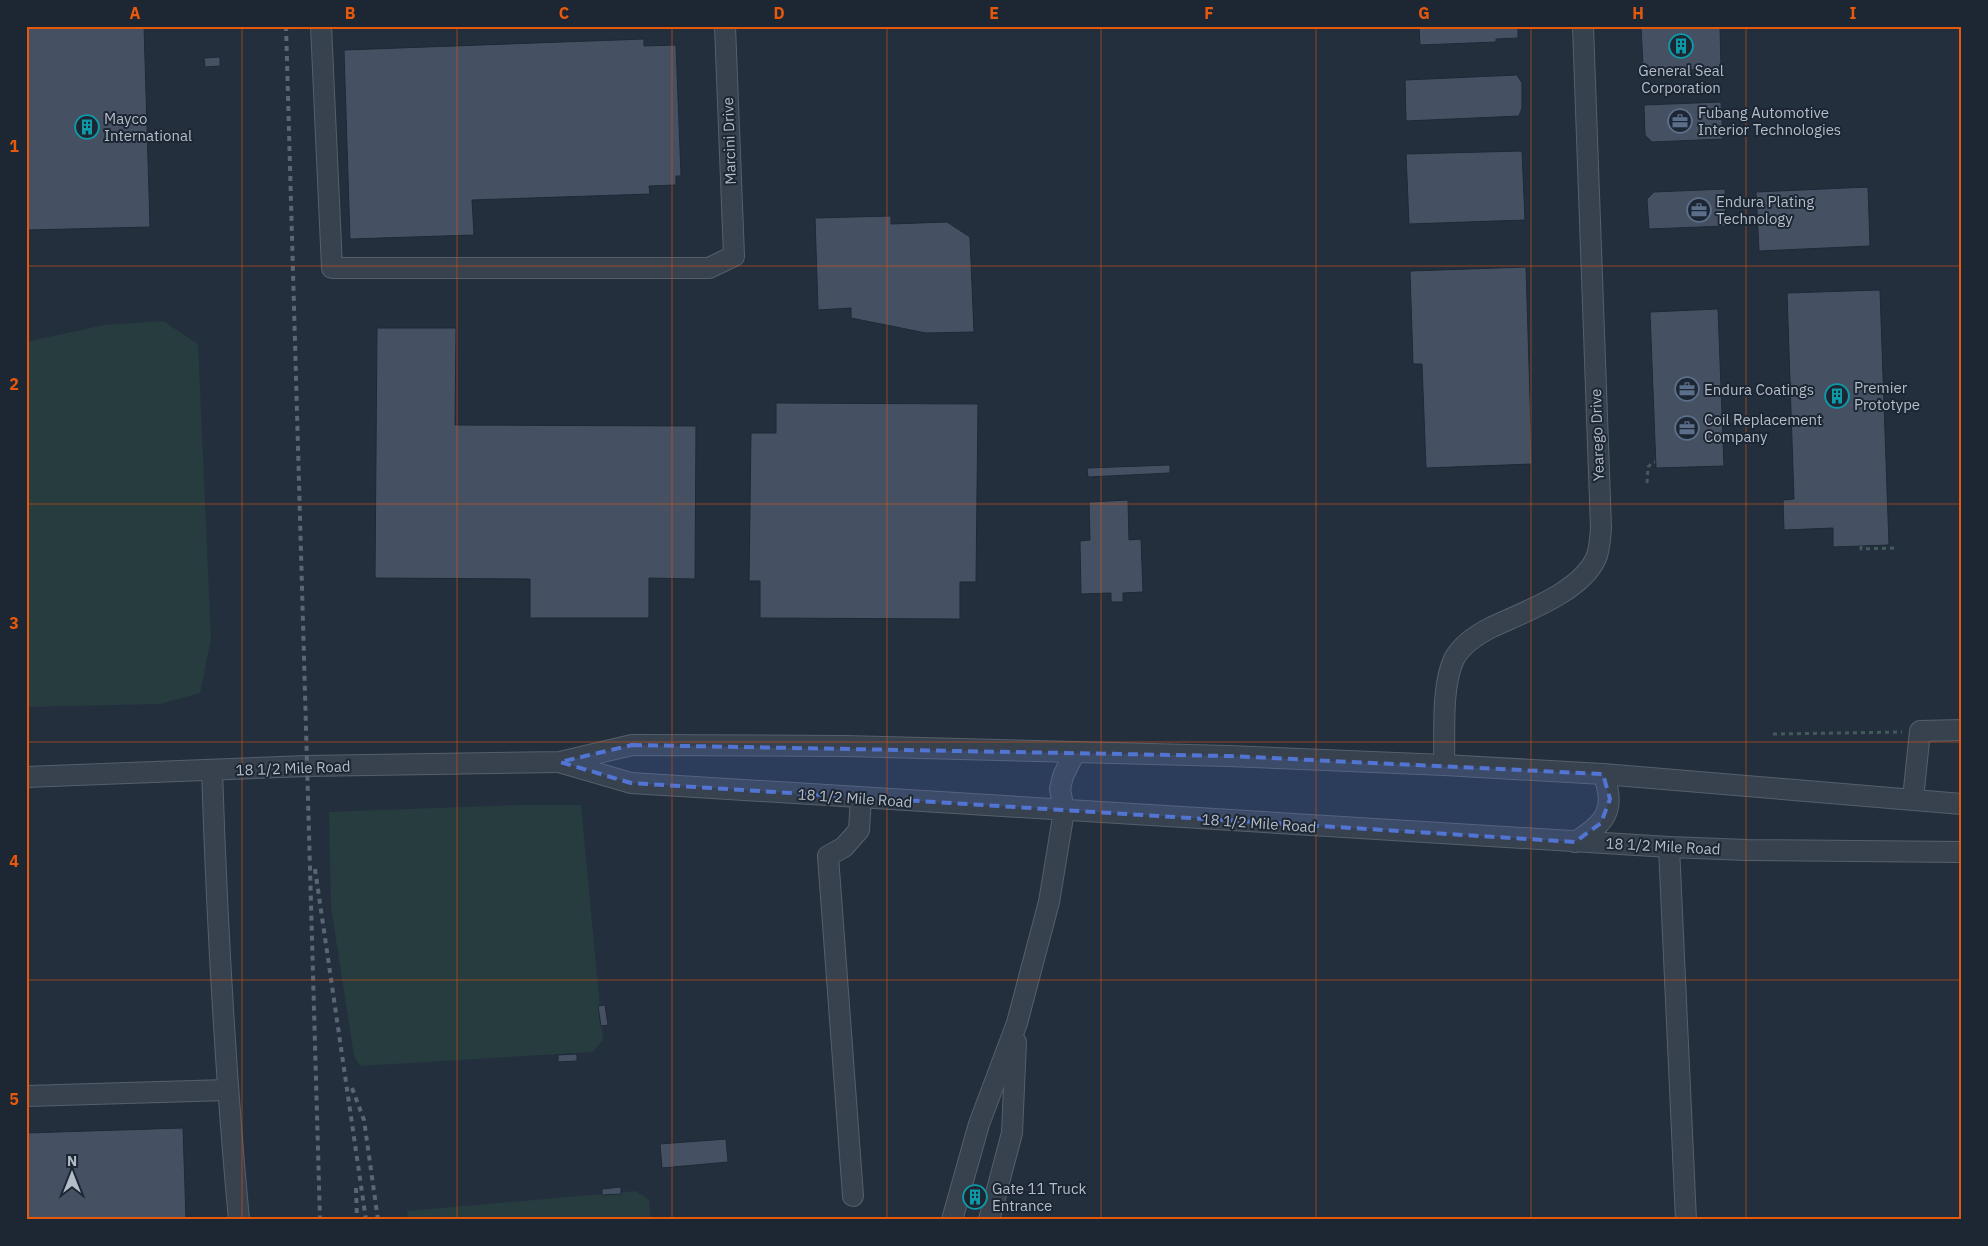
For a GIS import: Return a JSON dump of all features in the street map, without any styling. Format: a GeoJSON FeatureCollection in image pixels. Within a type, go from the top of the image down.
{"type":"FeatureCollection","features":[{"type":"Feature","properties":{"kind":"street","name":"Marcini Drive"},"geometry":{"type":"LineString","coordinates":[[321,26],[332,268],[709,268],[734,256],[725,26]]}},
{"type":"Feature","properties":{"kind":"street","name":"Yearego Drive"},"geometry":{"type":"LineString","coordinates":[[1444,765],[1446,696],[1454,658],[1467,643],[1482,632],[1540,604],[1576,582],[1589,571],[1596,558],[1600,544],[1601,528],[1583,26]]}},
{"type":"Feature","properties":{"kind":"street"},"geometry":{"type":"LineString","coordinates":[[1913,799],[1920,732],[1962,730]]}},
{"type":"Feature","properties":{"kind":"street","name":"18 1/2 Mile Road"},"geometry":{"type":"LineString","coordinates":[[26,777],[306,766],[560,762],[632,745],[845,746],[1444,765],[1603,774],[1962,804]]}},
{"type":"Feature","properties":{"kind":"street"},"geometry":{"type":"LineString","coordinates":[[952,1220],[979,1124],[1017,1023],[1049,902],[1064,811],[1060,789],[1063,776],[1075,752]]}},
{"type":"Feature","properties":{"kind":"street","name":"18 1/2 Mile Road"},"geometry":{"type":"LineString","coordinates":[[560,762],[631,783],[861,798],[1669,847],[1962,852]]}},
{"type":"Feature","properties":{"kind":"street"},"geometry":{"type":"LineString","coordinates":[[212,771],[227,1090],[239,1220]]}},
{"type":"Feature","properties":{"kind":"street"},"geometry":{"type":"LineString","coordinates":[[1575,842],[1591,833],[1601,823],[1607,812],[1610,798],[1603,774]]}},
{"type":"Feature","properties":{"kind":"street"},"geometry":{"type":"LineString","coordinates":[[853,1196],[828,856],[844,847],[859,830],[861,798]]}},
{"type":"Feature","properties":{"kind":"street"},"geometry":{"type":"LineString","coordinates":[[1669,847],[1686,1220]]}},
{"type":"Feature","properties":{"kind":"street"},"geometry":{"type":"LineString","coordinates":[[1923,851],[1962,864]]}},
{"type":"Feature","properties":{"kind":"street"},"geometry":{"type":"LineString","coordinates":[[988,1220],[1012,1133],[1017,1023]]}},
{"type":"Feature","properties":{"kind":"street"},"geometry":{"type":"LineString","coordinates":[[26,1096],[227,1090]]}},
{"type":"Feature","properties":{"kind":"path"},"geometry":{"type":"LineString","coordinates":[[1647,483],[1648,467],[1655,462]]}},
{"type":"Feature","properties":{"kind":"path"},"geometry":{"type":"LineString","coordinates":[[1861,546],[1861,549],[1895,548]]}},
{"type":"Feature","properties":{"kind":"path"},"geometry":{"type":"LineString","coordinates":[[1772,734],[1920,732]]}},
{"type":"Feature","properties":{"kind":"highlighted area"},"geometry":{"type":"Polygon","coordinates":[[[632,745],[1228,756],[1603,774],[1610,799],[1601,823],[1575,842],[631,783],[560,762],[632,745]]]}},
{"type":"Feature","properties":{"kind":"green space"},"geometry":{"type":"Polygon","coordinates":[[[163,321],[198,344],[211,639],[200,693],[160,704],[26,707],[26,342],[104,325],[163,321]]]}},
{"type":"Feature","properties":{"kind":"green space"},"geometry":{"type":"Polygon","coordinates":[[[520,805],[581,805],[603,1040],[593,1052],[360,1066],[354,1056],[331,907],[329,812],[520,805]]]}},
{"type":"Feature","properties":{"kind":"green space"},"geometry":{"type":"Polygon","coordinates":[[[636,1191],[649,1200],[651,1220],[408,1220],[407,1211],[636,1191]]]}},
{"type":"Feature","properties":{"kind":"building","name":"Mayco International"},"geometry":{"type":"Polygon","coordinates":[[[26,26],[144,26],[150,227],[28,230],[29,262],[26,262],[26,26]]]}},
{"type":"Feature","properties":{"kind":"building"},"geometry":{"type":"Polygon","coordinates":[[[1419,26],[1518,26],[1518,38],[1496,39],[1496,42],[1420,45],[1419,26]]]}},
{"type":"Feature","properties":{"kind":"building","name":"General Seal Corporation"},"geometry":{"type":"Polygon","coordinates":[[[1641,26],[1720,26],[1721,69],[1653,71],[1647,69],[1643,66],[1641,26]]]}},
{"type":"Feature","properties":{"kind":"building"},"geometry":{"type":"Polygon","coordinates":[[[644,39],[644,46],[676,45],[681,176],[676,176],[676,185],[649,186],[650,194],[472,200],[474,235],[350,239],[344,50],[644,39]]]}},
{"type":"Feature","properties":{"kind":"building"},"geometry":{"type":"Polygon","coordinates":[[[220,57],[220,66],[205,67],[204,58],[220,57]]]}},
{"type":"Feature","properties":{"kind":"building"},"geometry":{"type":"Polygon","coordinates":[[[1517,75],[1522,83],[1522,108],[1519,116],[1406,121],[1405,80],[1517,75]]]}},
{"type":"Feature","properties":{"kind":"building"},"geometry":{"type":"Polygon","coordinates":[[[1721,102],[1723,139],[1652,142],[1645,135],[1644,105],[1721,102]]]}},
{"type":"Feature","properties":{"kind":"building"},"geometry":{"type":"Polygon","coordinates":[[[1522,151],[1525,220],[1409,224],[1406,154],[1522,151]]]}},
{"type":"Feature","properties":{"kind":"building"},"geometry":{"type":"Polygon","coordinates":[[[1868,187],[1870,246],[1759,251],[1756,192],[1868,187]]]}},
{"type":"Feature","properties":{"kind":"building"},"geometry":{"type":"Polygon","coordinates":[[[1725,189],[1726,226],[1649,229],[1647,199],[1654,192],[1725,189]]]}},
{"type":"Feature","properties":{"kind":"building"},"geometry":{"type":"Polygon","coordinates":[[[891,216],[891,224],[947,222],[970,237],[974,332],[926,333],[851,318],[851,308],[818,310],[815,218],[891,216]]]}},
{"type":"Feature","properties":{"kind":"building"},"geometry":{"type":"Polygon","coordinates":[[[1526,267],[1532,464],[1426,468],[1422,364],[1413,364],[1410,271],[1526,267]]]}},
{"type":"Feature","properties":{"kind":"building","name":"Premier Prototype"},"geometry":{"type":"Polygon","coordinates":[[[1880,290],[1889,545],[1833,547],[1833,528],[1784,530],[1783,500],[1794,499],[1787,293],[1880,290]]]}},
{"type":"Feature","properties":{"kind":"building","name":"Endura Coatings"},"geometry":{"type":"Polygon","coordinates":[[[1718,309],[1724,466],[1656,468],[1650,312],[1718,309]]]}},
{"type":"Feature","properties":{"kind":"building"},"geometry":{"type":"Polygon","coordinates":[[[377,328],[456,328],[455,425],[696,426],[695,579],[649,578],[649,618],[530,618],[530,579],[375,578],[377,328]]]}},
{"type":"Feature","properties":{"kind":"building"},"geometry":{"type":"Polygon","coordinates":[[[776,403],[978,404],[976,582],[960,582],[960,619],[760,618],[760,581],[749,581],[751,433],[776,433],[776,403]]]}},
{"type":"Feature","properties":{"kind":"building"},"geometry":{"type":"Polygon","coordinates":[[[1170,465],[1170,473],[1088,477],[1087,468],[1170,465]]]}},
{"type":"Feature","properties":{"kind":"building"},"geometry":{"type":"Polygon","coordinates":[[[1128,500],[1129,540],[1141,539],[1143,592],[1123,593],[1123,602],[1111,602],[1111,593],[1081,594],[1080,541],[1090,540],[1089,502],[1128,500]]]}},
{"type":"Feature","properties":{"kind":"building"},"geometry":{"type":"Polygon","coordinates":[[[605,1005],[608,1025],[601,1026],[598,1006],[605,1005]]]}},
{"type":"Feature","properties":{"kind":"building"},"geometry":{"type":"Polygon","coordinates":[[[577,1054],[577,1061],[558,1062],[558,1055],[577,1054]]]}},
{"type":"Feature","properties":{"kind":"building"},"geometry":{"type":"Polygon","coordinates":[[[183,1128],[186,1220],[26,1220],[26,1133],[183,1128]]]}},
{"type":"Feature","properties":{"kind":"building"},"geometry":{"type":"Polygon","coordinates":[[[726,1139],[728,1162],[662,1168],[660,1144],[726,1139]]]}},
{"type":"Feature","properties":{"kind":"building"},"geometry":{"type":"Polygon","coordinates":[[[621,1187],[621,1194],[602,1195],[602,1189],[621,1187]]]}},
{"type":"Feature","properties":{"kind":"building","name":"Gate 11 Truck Entrance"},"geometry":{"type":"Polygon","coordinates":[[[972,1188],[982,1191],[979,1205],[968,1202],[972,1188]]]}},
{"type":"Feature","properties":{"kind":"railway"},"geometry":{"type":"LineString","coordinates":[[286,26],[320,1220]]}},
{"type":"Feature","properties":{"kind":"railway"},"geometry":{"type":"LineString","coordinates":[[315,869],[366,1220]]}},
{"type":"Feature","properties":{"kind":"railway"},"geometry":{"type":"LineString","coordinates":[[352,1088],[364,1120],[378,1220]]}},
{"type":"Feature","properties":{"kind":"railway"},"geometry":{"type":"LineString","coordinates":[[356,1188],[357,1220]]}},
{"type":"Feature","properties":{"kind":"place","name":"General Seal Corporation"},"geometry":{"type":"Point","coordinates":[1681,46]}},
{"type":"Feature","properties":{"kind":"place","name":"Fubang Automotive Interior Technologies"},"geometry":{"type":"Point","coordinates":[1680,121]}},
{"type":"Feature","properties":{"kind":"place","name":"Mayco International"},"geometry":{"type":"Point","coordinates":[87,127]}},
{"type":"Feature","properties":{"kind":"place","name":"Endura Plating Technology"},"geometry":{"type":"Point","coordinates":[1699,210]}},
{"type":"Feature","properties":{"kind":"place","name":"Endura Coatings"},"geometry":{"type":"Point","coordinates":[1687,389]}},
{"type":"Feature","properties":{"kind":"place","name":"Premier Prototype"},"geometry":{"type":"Point","coordinates":[1837,396]}},
{"type":"Feature","properties":{"kind":"place","name":"Coil Replacement Company"},"geometry":{"type":"Point","coordinates":[1687,428]}},
{"type":"Feature","properties":{"kind":"place","name":"Gate 11 Truck Entrance"},"geometry":{"type":"Point","coordinates":[975,1197]}}]}
